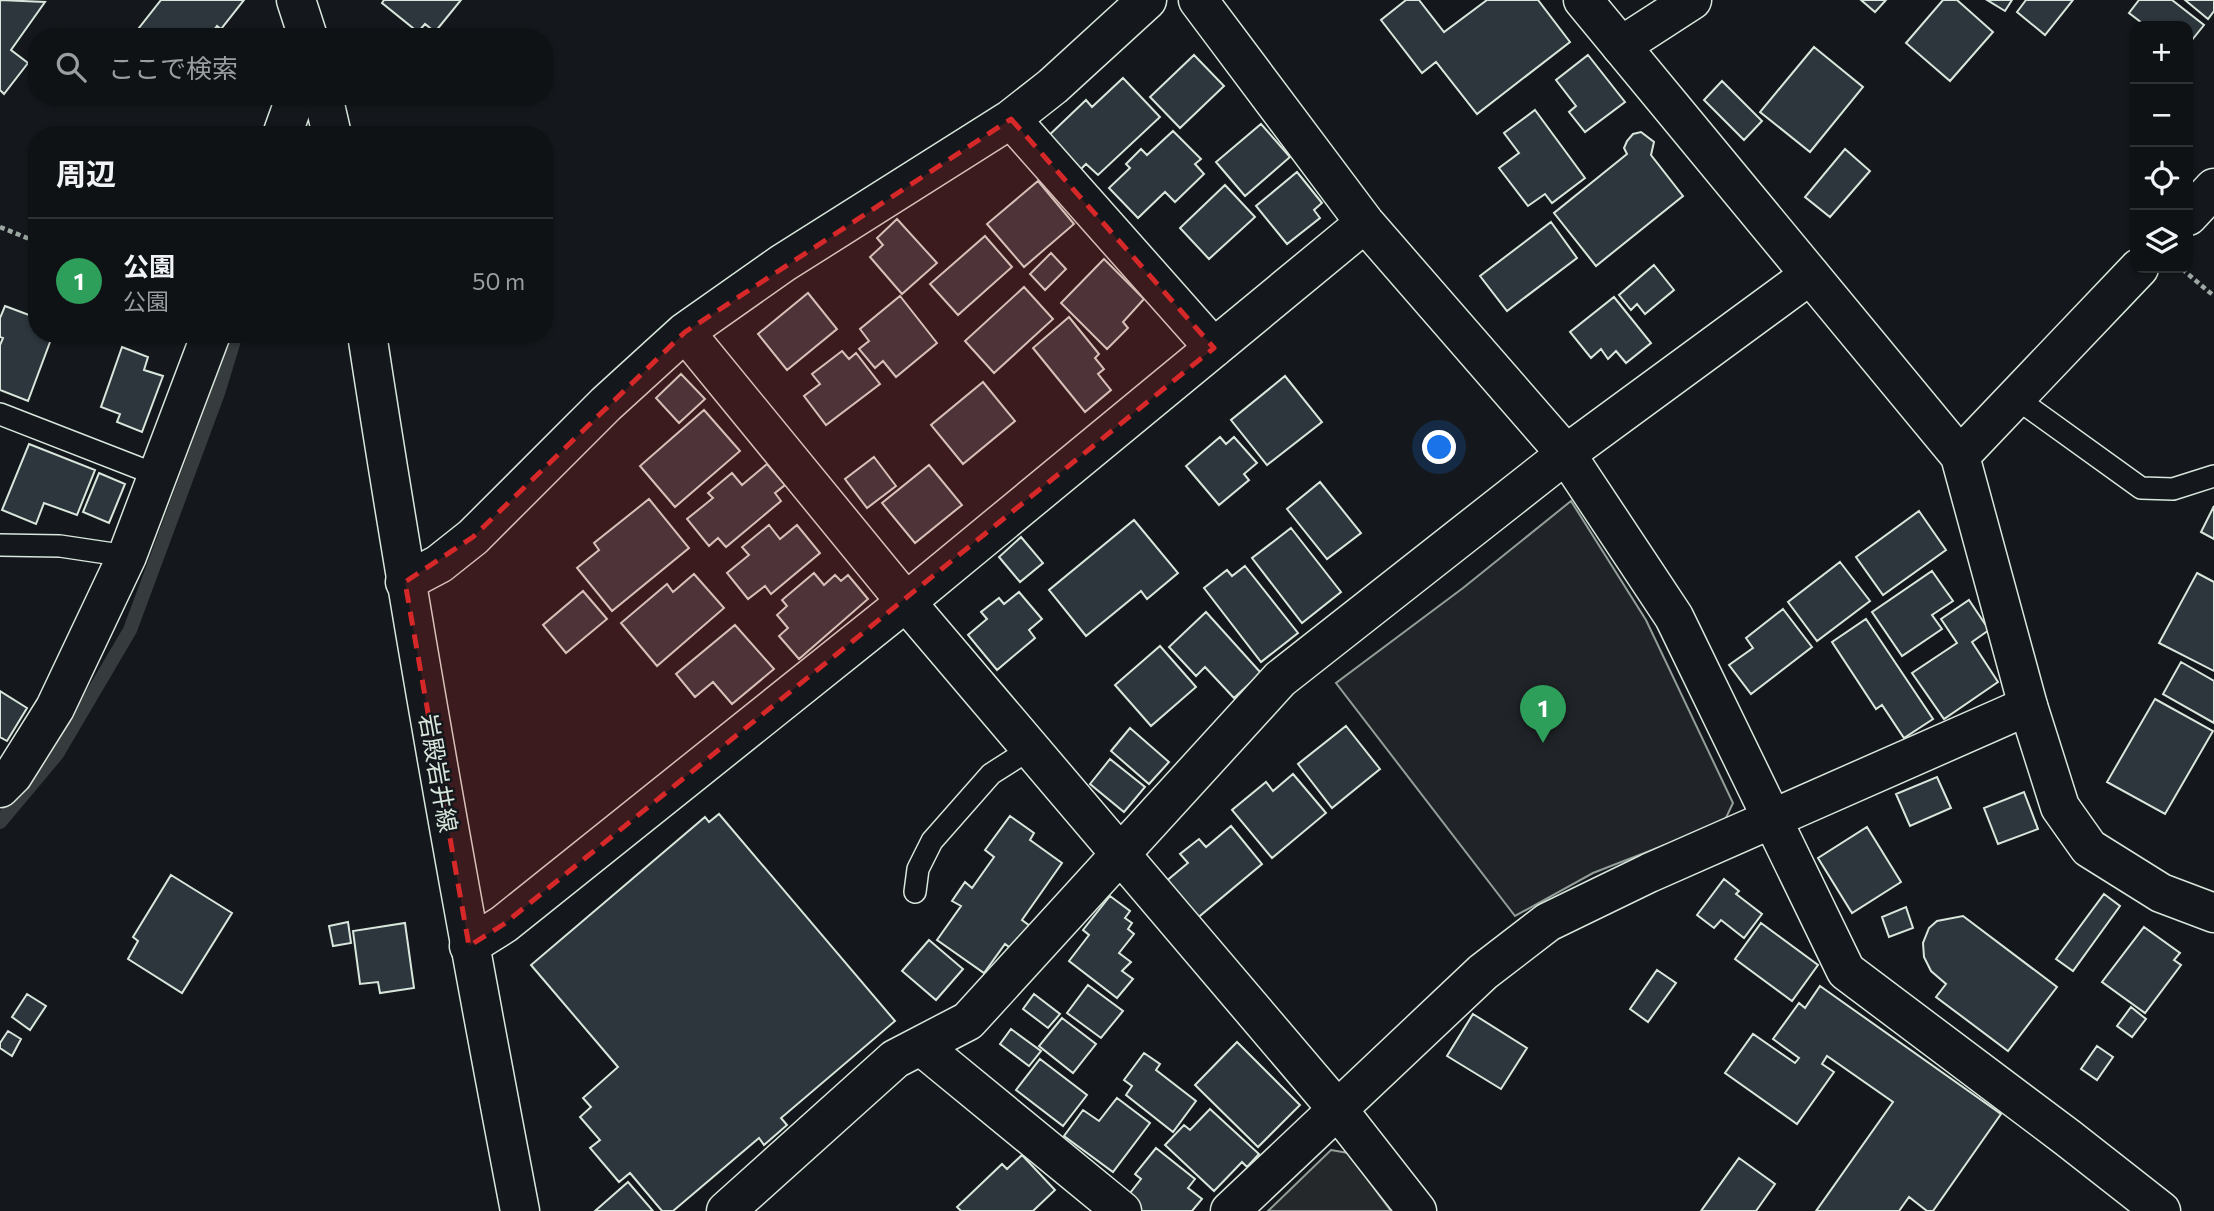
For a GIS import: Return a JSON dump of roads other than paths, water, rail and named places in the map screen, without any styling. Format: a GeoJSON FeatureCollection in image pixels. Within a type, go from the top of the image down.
{"type":"FeatureCollection","features":[{"type":"Feature","properties":{"kind":"street"},"geometry":{"type":"LineString","coordinates":[[296,0],[305,28]]}},
{"type":"Feature","properties":{"kind":"street"},"geometry":{"type":"LineString","coordinates":[[405,582],[439,564],[473,537],[607,404],[685,332],[783,263],[1011,119],[1052,86],[1147,0]]}},
{"type":"Feature","properties":{"kind":"street"},"geometry":{"type":"LineString","coordinates":[[1198,0],[1365,223],[1566,454],[1674,617],[1846,971],[2161,1211]]}},
{"type":"Feature","properties":{"kind":"street"},"geometry":{"type":"LineString","coordinates":[[1583,0],[1960,456],[2028,706],[2060,807],[2090,848],[2161,893],[2214,913]]}},
{"type":"Feature","properties":{"kind":"street"},"geometry":{"type":"LineString","coordinates":[[1621,47],[1692,0]]}},
{"type":"Feature","properties":{"kind":"street"},"geometry":{"type":"LineString","coordinates":[[285,126],[293,105]]}},
{"type":"Feature","properties":{"kind":"street"},"geometry":{"type":"LineString","coordinates":[[325,105],[330,126]]}},
{"type":"Feature","properties":{"kind":"street"},"geometry":{"type":"LineString","coordinates":[[1011,119],[1214,348]]}},
{"type":"Feature","properties":{"kind":"street"},"geometry":{"type":"LineString","coordinates":[[2193,211],[2214,188]]}},
{"type":"Feature","properties":{"kind":"street"},"geometry":{"type":"LineString","coordinates":[[469,946],[504,924],[905,602],[1365,223]]}},
{"type":"Feature","properties":{"kind":"street"},"geometry":{"type":"LineString","coordinates":[[1960,456],[2134,273]]}},
{"type":"Feature","properties":{"kind":"street"},"geometry":{"type":"LineString","coordinates":[[726,1211],[895,1059],[968,1021],[1280,679],[1566,454],[1811,275]]}},
{"type":"Feature","properties":{"kind":"street"},"geometry":{"type":"LineString","coordinates":[[685,332],[905,602],[1338,1110],[1417,1211]]}},
{"type":"Feature","properties":{"kind":"street"},"geometry":{"type":"LineString","coordinates":[[0,788],[13,775],[55,708],[127,556],[208,343]]}},
{"type":"Feature","properties":{"kind":"street","name":"岩殿岩井線"},"geometry":{"type":"LineString","coordinates":[[368,343],[405,582],[469,946],[520,1211]]}},
{"type":"Feature","properties":{"kind":"street"},"geometry":{"type":"LineString","coordinates":[[1230,1211],[1483,972],[1548,922],[1772,818],[2028,706]]}},
{"type":"Feature","properties":{"kind":"street"},"geometry":{"type":"LineString","coordinates":[[921,1046],[1122,1211]]}},
{"type":"Feature","properties":{"kind":"lane"},"geometry":{"type":"LineString","coordinates":[[2016,398],[2141,488],[2173,489],[2214,476]]}},
{"type":"Feature","properties":{"kind":"lane"},"geometry":{"type":"LineString","coordinates":[[0,414],[158,475]]}},
{"type":"Feature","properties":{"kind":"lane"},"geometry":{"type":"LineString","coordinates":[[0,545],[60,546],[127,556]]}},
{"type":"Feature","properties":{"kind":"lane"},"geometry":{"type":"LineString","coordinates":[[915,892],[918,869],[932,841],[991,774],[1030,748]]}},
{"type":"Feature","properties":{"kind":"waterway"},"geometry":{"type":"LineString","coordinates":[[0,822],[57,754],[130,630],[218,393],[233,343]]}},
{"type":"Feature","properties":{"kind":"place","name":"公園"},"geometry":{"type":"Point","coordinates":[1543,743]}}]}
